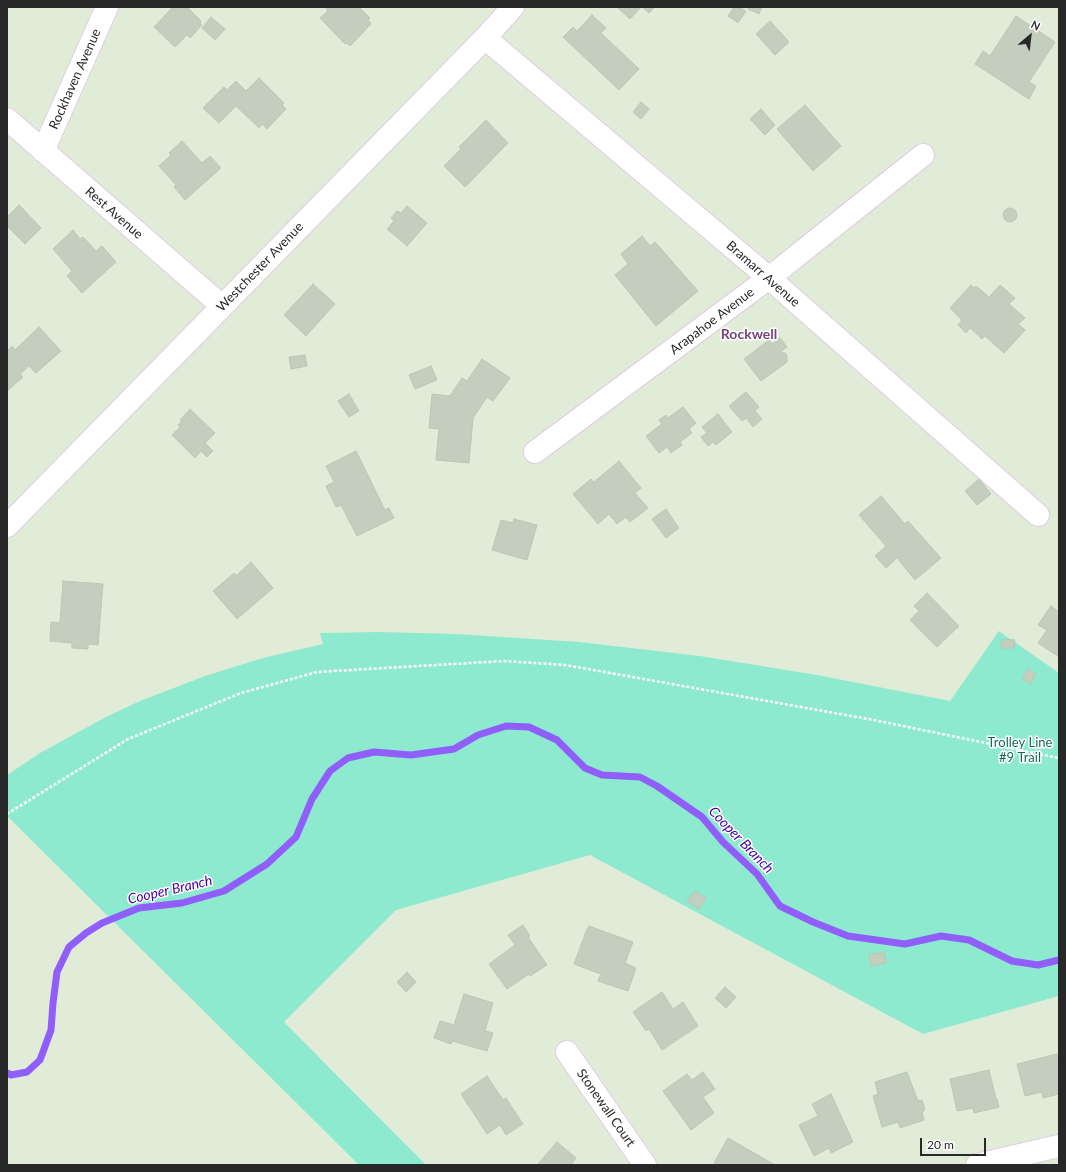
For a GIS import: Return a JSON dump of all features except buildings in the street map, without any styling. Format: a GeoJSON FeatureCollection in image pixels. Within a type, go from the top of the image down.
{"type":"FeatureCollection","features":[{"type":"Feature","properties":{"kind":"street","name":"Rockhaven Avenue"},"geometry":{"type":"LineString","coordinates":[[43,151],[107,7]]}},
{"type":"Feature","properties":{"kind":"street","name":"Westchester Avenue"},"geometry":{"type":"LineString","coordinates":[[7,526],[513,7]]}},
{"type":"Feature","properties":{"kind":"street","name":"Bramarr Avenue"},"geometry":{"type":"LineString","coordinates":[[484,38],[769,278],[1038,515]]}},
{"type":"Feature","properties":{"kind":"street","name":"Rest Avenue"},"geometry":{"type":"LineString","coordinates":[[7,119],[222,306]]}},
{"type":"Feature","properties":{"kind":"street","name":"Arapahoe Avenue"},"geometry":{"type":"LineString","coordinates":[[535,452],[769,278],[924,155]]}},
{"type":"Feature","properties":{"kind":"street","name":"Stonewall Court"},"geometry":{"type":"LineString","coordinates":[[567,1052],[645,1165]]}},
{"type":"Feature","properties":{"kind":"street"},"geometry":{"type":"LineString","coordinates":[[977,1165],[1059,1146]]}},
{"type":"Feature","properties":{"kind":"path"},"geometry":{"type":"LineString","coordinates":[[7,814],[128,739],[241,693],[317,672],[504,661],[565,665],[874,720],[1059,758]]}},
{"type":"Feature","properties":{"kind":"green space","name":"Trolley Line #9 Trail"},"geometry":{"type":"Polygon","coordinates":[[[999,631],[1059,673],[1059,996],[923,1034],[590,855],[396,910],[284,1022],[426,1165],[359,1165],[7,816],[7,775],[40,753],[106,717],[140,701],[205,676],[263,658],[323,644],[320,633],[380,632],[456,634],[579,642],[700,656],[817,675],[950,701],[999,631]]]}},
{"type":"Feature","properties":{"kind":"waterway","name":"Cooper Branch"},"geometry":{"type":"LineString","coordinates":[[7,1073],[11,1075],[27,1072],[40,1060],[51,1030],[57,972],[69,947],[86,933],[102,923],[139,908],[182,903],[224,891],[267,864],[296,837],[312,799],[330,771],[348,758],[374,752],[411,755],[454,749],[478,735],[506,726],[529,727],[557,740],[585,768],[602,775],[640,777],[657,786],[702,817],[723,842],[757,874],[780,906],[813,922],[848,936],[905,944],[941,936],[969,940],[1012,961],[1038,965],[1059,960]]}},
{"type":"Feature","properties":{"kind":"district","name":"Rockwell"},"geometry":{"type":"Point","coordinates":[749,334]}}]}
